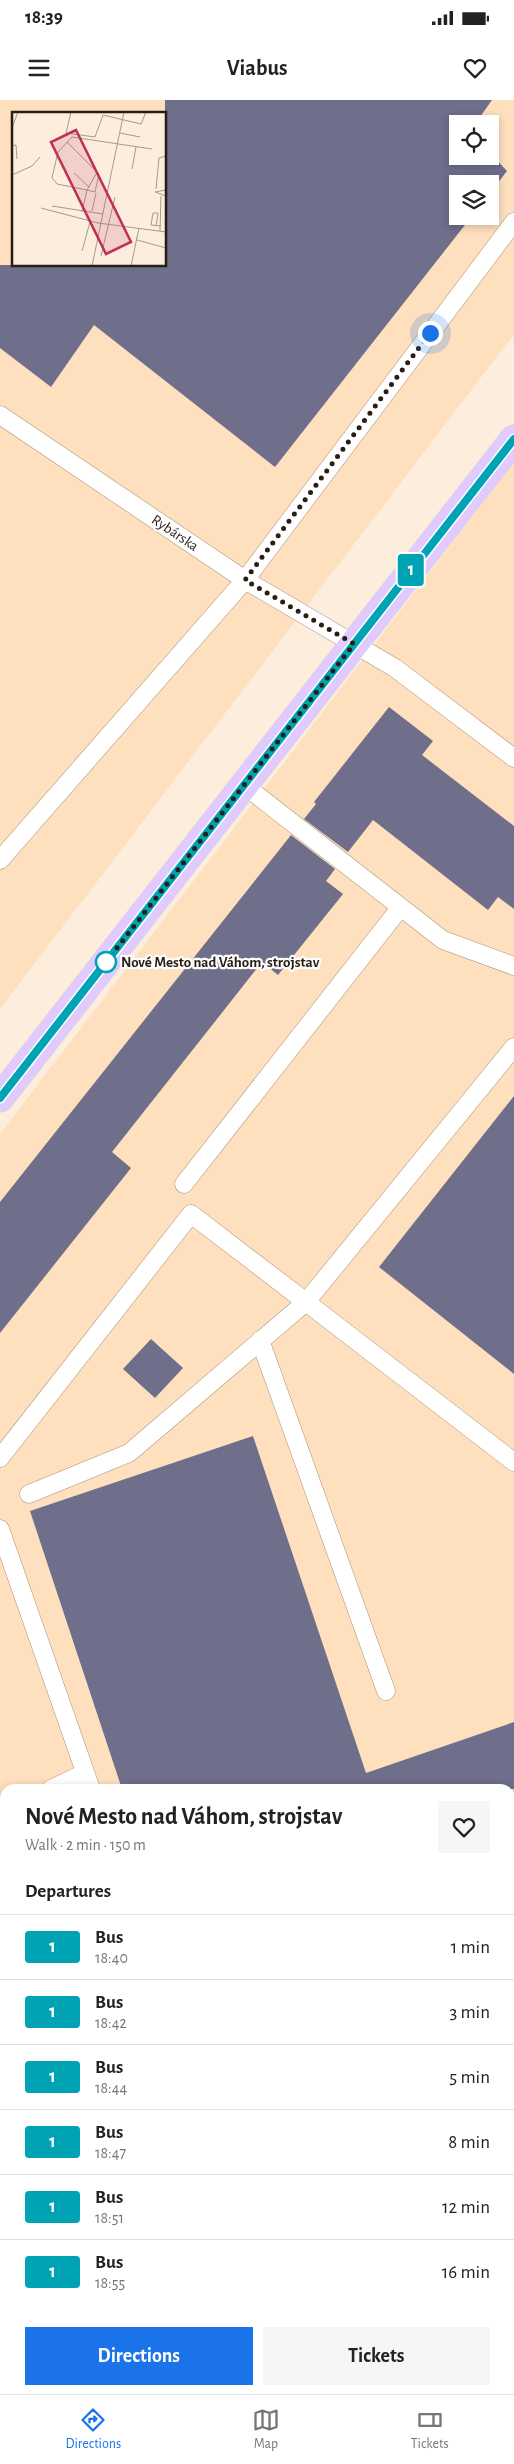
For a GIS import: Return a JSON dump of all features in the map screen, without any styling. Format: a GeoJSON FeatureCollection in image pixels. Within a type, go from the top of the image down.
{"type":"FeatureCollection","features":[{"type":"Feature","properties":{"kind":"main road"},"geometry":{"type":"LineString","coordinates":[[0,1098],[514,439]]}},
{"type":"Feature","properties":{"kind":"lane"},"geometry":{"type":"LineString","coordinates":[[0,860],[245,580],[514,222]]}},
{"type":"Feature","properties":{"kind":"lane","name":"Rybárska"},"geometry":{"type":"LineString","coordinates":[[0,415],[245,580],[395,668],[513,754]]}},
{"type":"Feature","properties":{"kind":"lane"},"geometry":{"type":"LineString","coordinates":[[244,785],[443,940],[514,966]]}},
{"type":"Feature","properties":{"kind":"lane"},"geometry":{"type":"LineString","coordinates":[[184,1184],[400,908]]}},
{"type":"Feature","properties":{"kind":"lane"},"geometry":{"type":"LineString","coordinates":[[29,1494],[130,1453],[306,1302],[514,1047]]}},
{"type":"Feature","properties":{"kind":"lane"},"geometry":{"type":"LineString","coordinates":[[0,1458],[191,1214],[514,1462]]}},
{"type":"Feature","properties":{"kind":"lane"},"geometry":{"type":"LineString","coordinates":[[260,1340],[386,1691]]}},
{"type":"Feature","properties":{"kind":"lane"},"geometry":{"type":"LineString","coordinates":[[0,1529],[88,1781],[74,1784]]}},
{"type":"Feature","properties":{"kind":"shaded area"},"geometry":{"type":"Polygon","coordinates":[[[0,100],[514,100],[514,334],[0,1009],[0,100]]]}},
{"type":"Feature","properties":{"kind":"shaded area"},"geometry":{"type":"Polygon","coordinates":[[[514,462],[514,1784],[0,1784],[0,1134],[514,462]]]}},
{"type":"Feature","properties":{"kind":"building"},"geometry":{"type":"Polygon","coordinates":[[[165,100],[492,100],[481,115],[449,115],[449,165],[499,165],[499,163],[507,171],[499,181],[499,175],[449,175],[449,225],[465,225],[275,467],[94,325],[51,387],[0,348],[0,265],[166,266],[165,100]]]}},
{"type":"Feature","properties":{"kind":"building"},"geometry":{"type":"Polygon","coordinates":[[[389,707],[433,741],[422,755],[514,826],[514,909],[498,897],[488,910],[373,820],[348,852],[304,819],[316,804],[314,802],[389,707]]]}},
{"type":"Feature","properties":{"kind":"building"},"geometry":{"type":"Polygon","coordinates":[[[291,835],[335,869],[326,881],[343,894],[278,975],[262,962],[112,1152],[131,1168],[0,1333],[0,1202],[291,835]]]}},
{"type":"Feature","properties":{"kind":"building"},"geometry":{"type":"Polygon","coordinates":[[[514,1096],[514,1374],[379,1267],[514,1096]]]}},
{"type":"Feature","properties":{"kind":"building"},"geometry":{"type":"Polygon","coordinates":[[[151,1339],[183,1368],[155,1398],[123,1369],[151,1339]]]}},
{"type":"Feature","properties":{"kind":"building"},"geometry":{"type":"Polygon","coordinates":[[[253,1436],[366,1773],[514,1722],[514,1784],[120,1784],[30,1511],[253,1436]]]}},
{"type":"Feature","properties":{"kind":"bus line","name":"1"},"geometry":{"type":"LineString","coordinates":[[0,1098],[514,439]]}},
{"type":"Feature","properties":{"kind":"place","name":"Nové Mesto nad Váhom, strojstav"},"geometry":{"type":"Point","coordinates":[106,962]}},
{"type":"Feature","properties":{"kind":"route"},"geometry":{"type":"LineString","coordinates":[[106,962],[354,644],[245,580],[430,333]]}}]}
